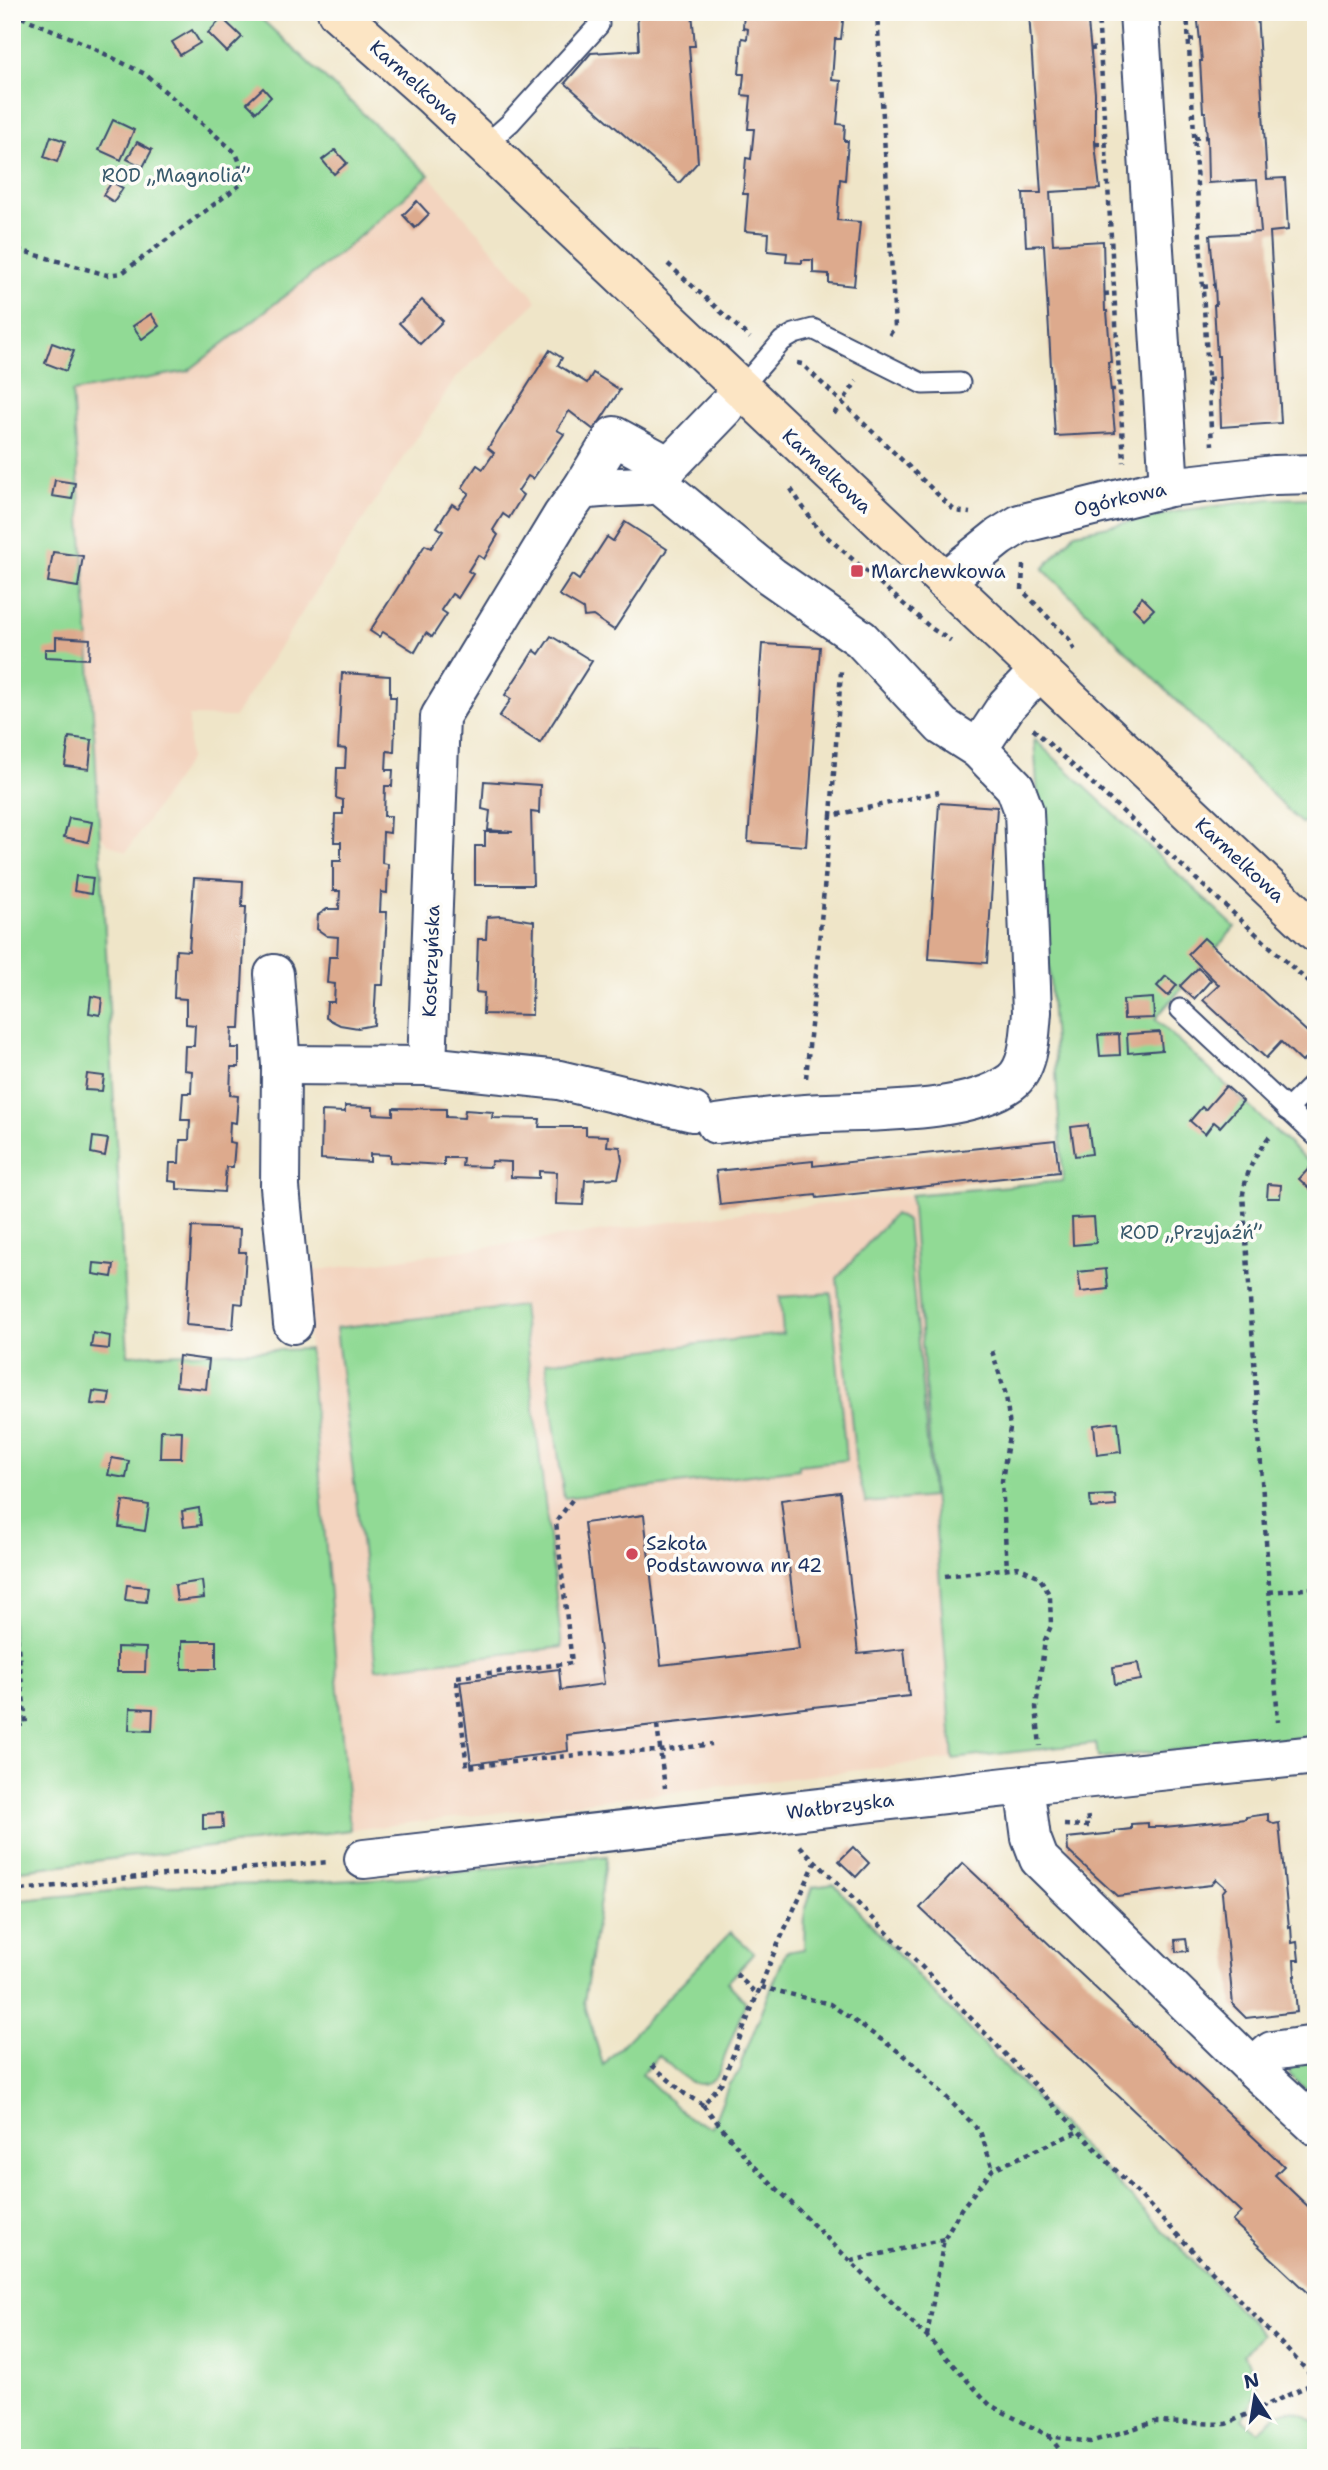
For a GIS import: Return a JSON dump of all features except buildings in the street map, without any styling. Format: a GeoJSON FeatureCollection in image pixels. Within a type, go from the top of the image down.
{"type":"FeatureCollection","features":[{"type":"Feature","properties":{"kind":"street","name":"Karmelkowa"},"geometry":{"type":"LineString","coordinates":[[337,12],[484,146],[732,398],[1005,636],[1316,932]]}},
{"type":"Feature","properties":{"kind":"street"},"geometry":{"type":"LineString","coordinates":[[1139,12],[1169,486]]}},
{"type":"Feature","properties":{"kind":"street"},"geometry":{"type":"LineString","coordinates":[[580,490],[603,486],[636,488],[664,475],[732,398]]}},
{"type":"Feature","properties":{"kind":"street","name":"Kostrzyńska"},"geometry":{"type":"LineString","coordinates":[[427,1066],[440,717],[614,436],[664,475]]}},
{"type":"Feature","properties":{"kind":"street","name":"Ogórkowa"},"geometry":{"type":"LineString","coordinates":[[944,581],[1005,532],[1020,524],[1169,486],[1274,475],[1316,474]]}},
{"type":"Feature","properties":{"kind":"street"},"geometry":{"type":"LineString","coordinates":[[281,1065],[427,1066],[559,1080],[704,1118],[939,1106],[978,1098],[1013,1081],[1024,1063],[1032,1012],[1024,811],[1015,787],[978,749],[942,726],[861,639],[771,576],[664,475]]}},
{"type":"Feature","properties":{"kind":"street"},"geometry":{"type":"LineString","coordinates":[[978,749],[1007,705],[1039,671]]}},
{"type":"Feature","properties":{"kind":"street"},"geometry":{"type":"LineString","coordinates":[[274,974],[281,1065],[280,1186],[293,1324]]}},
{"type":"Feature","properties":{"kind":"street","name":"Wałbrzyska"},"geometry":{"type":"LineString","coordinates":[[364,1859],[1024,1785],[1315,1758]]}},
{"type":"Feature","properties":{"kind":"street"},"geometry":{"type":"LineString","coordinates":[[1024,1785],[1031,1838],[1039,1859],[1316,2126]]}},
{"type":"Feature","properties":{"kind":"street"},"geometry":{"type":"LineString","coordinates":[[1254,2068],[1272,2051],[1316,2045]]}},
{"type":"Feature","properties":{"kind":"lane"},"geometry":{"type":"LineString","coordinates":[[484,146],[510,122],[599,25],[598,12]]}},
{"type":"Feature","properties":{"kind":"lane"},"geometry":{"type":"LineString","coordinates":[[732,398],[770,354],[794,334],[813,329],[923,384],[960,383]]}},
{"type":"Feature","properties":{"kind":"lane"},"geometry":{"type":"LineString","coordinates":[[1180,1009],[1316,1136]]}},
{"type":"Feature","properties":{"kind":"lane"},"geometry":{"type":"LineString","coordinates":[[1287,1110],[1316,1081]]}},
{"type":"Feature","properties":{"kind":"path"},"geometry":{"type":"LineString","coordinates":[[845,398],[895,327],[877,12]]}},
{"type":"Feature","properties":{"kind":"path"},"geometry":{"type":"LineString","coordinates":[[1098,12],[1124,448]]}},
{"type":"Feature","properties":{"kind":"path"},"geometry":{"type":"LineString","coordinates":[[1187,12],[1212,432]]}},
{"type":"Feature","properties":{"kind":"path"},"geometry":{"type":"LineString","coordinates":[[12,13],[145,74],[236,153],[240,163],[240,185],[122,273],[107,275],[12,248]]}},
{"type":"Feature","properties":{"kind":"path"},"geometry":{"type":"LineString","coordinates":[[1188,40],[1201,39]]}},
{"type":"Feature","properties":{"kind":"path"},"geometry":{"type":"LineString","coordinates":[[1090,49],[1100,48]]}},
{"type":"Feature","properties":{"kind":"path"},"geometry":{"type":"LineString","coordinates":[[1194,138],[1207,137]]}},
{"type":"Feature","properties":{"kind":"path"},"geometry":{"type":"LineString","coordinates":[[1096,144],[1106,144]]}},
{"type":"Feature","properties":{"kind":"path"},"geometry":{"type":"LineString","coordinates":[[663,260],[770,354],[802,364],[955,511],[986,517],[1025,551],[1021,590],[1069,639],[1077,654]]}},
{"type":"Feature","properties":{"kind":"path"},"geometry":{"type":"LineString","coordinates":[[1203,287],[1215,286]]}},
{"type":"Feature","properties":{"kind":"path"},"geometry":{"type":"LineString","coordinates":[[1104,294],[1114,293]]}},
{"type":"Feature","properties":{"kind":"path"},"geometry":{"type":"LineString","coordinates":[[1208,380],[1221,379]]}},
{"type":"Feature","properties":{"kind":"path"},"geometry":{"type":"LineString","coordinates":[[1110,390],[1120,390]]}},
{"type":"Feature","properties":{"kind":"path"},"geometry":{"type":"LineString","coordinates":[[834,414],[838,408]]}},
{"type":"Feature","properties":{"kind":"path"},"geometry":{"type":"LineString","coordinates":[[784,479],[817,527],[931,628],[955,643]]}},
{"type":"Feature","properties":{"kind":"path"},"geometry":{"type":"LineString","coordinates":[[804,1114],[831,817],[844,625]]}},
{"type":"Feature","properties":{"kind":"path"},"geometry":{"type":"LineString","coordinates":[[1026,723],[1316,989]]}},
{"type":"Feature","properties":{"kind":"path"},"geometry":{"type":"LineString","coordinates":[[831,817],[939,792]]}},
{"type":"Feature","properties":{"kind":"path"},"geometry":{"type":"LineString","coordinates":[[1269,1137],[1251,1164],[1243,1194],[1278,1733]]}},
{"type":"Feature","properties":{"kind":"path"},"geometry":{"type":"LineString","coordinates":[[992,1351],[1006,1395],[1010,1428],[1002,1481],[1007,1569]]}},
{"type":"Feature","properties":{"kind":"path"},"geometry":{"type":"LineString","coordinates":[[572,1500],[556,1522],[572,1663],[456,1677],[467,1767],[595,1753],[661,1751],[712,1744]]}},
{"type":"Feature","properties":{"kind":"path"},"geometry":{"type":"LineString","coordinates":[[945,1576],[1018,1567],[1032,1572],[1045,1586],[1050,1597],[1051,1626],[1045,1640],[1036,1707],[1040,1747]]}},
{"type":"Feature","properties":{"kind":"path"},"geometry":{"type":"LineString","coordinates":[[12,1588],[26,1724],[12,1726]]}},
{"type":"Feature","properties":{"kind":"path"},"geometry":{"type":"LineString","coordinates":[[1269,1592],[1316,1588]]}},
{"type":"Feature","properties":{"kind":"path"},"geometry":{"type":"LineString","coordinates":[[657,1725],[666,1794]]}},
{"type":"Feature","properties":{"kind":"path"},"geometry":{"type":"LineString","coordinates":[[652,2065],[685,2094],[703,2105],[750,2162],[927,2337],[990,2404],[1049,2436],[1090,2442],[1155,2422],[1226,2424],[1316,2381],[923,1968],[815,1864],[794,1840]]}},
{"type":"Feature","properties":{"kind":"path"},"geometry":{"type":"LineString","coordinates":[[12,1891],[138,1877],[364,1859]]}},
{"type":"Feature","properties":{"kind":"path"},"geometry":{"type":"LineString","coordinates":[[703,2105],[722,2082],[815,1864]]}},
{"type":"Feature","properties":{"kind":"path"},"geometry":{"type":"LineString","coordinates":[[736,1974],[758,1995]]}},
{"type":"Feature","properties":{"kind":"path"},"geometry":{"type":"LineString","coordinates":[[761,1987],[830,2004],[905,2056],[979,2131],[993,2169]]}},
{"type":"Feature","properties":{"kind":"path"},"geometry":{"type":"LineString","coordinates":[[927,2337],[944,2239],[961,2209],[993,2169],[1077,2132]]}},
{"type":"Feature","properties":{"kind":"path"},"geometry":{"type":"LineString","coordinates":[[850,2261],[944,2239]]}},
{"type":"Feature","properties":{"kind":"path"},"geometry":{"type":"LineString","coordinates":[[1049,2436],[1066,2458]]}},
{"type":"Feature","properties":{"kind":"shaded area"},"geometry":{"type":"Polygon","coordinates":[[[429,175],[537,301],[455,379],[234,717],[189,716],[189,760],[126,852],[107,843],[99,833],[72,391],[188,371],[400,203],[429,175]]]}},
{"type":"Feature","properties":{"kind":"shaded area","name":"Szkoła Podstawowa nr 42"},"geometry":{"type":"Polygon","coordinates":[[[911,1195],[953,1759],[350,1830],[304,1272],[721,1215],[911,1195]]]}},
{"type":"Feature","properties":{"kind":"green space","name":"ROD „Magnolia”"},"geometry":{"type":"Polygon","coordinates":[[[12,12],[254,12],[429,175],[345,249],[188,371],[72,392],[128,1355],[309,1349],[350,1830],[12,1871],[12,12]]]}},
{"type":"Feature","properties":{"kind":"green space"},"geometry":{"type":"Polygon","coordinates":[[[1316,498],[1316,810],[1302,824],[1043,569],[1075,533],[1185,510],[1270,499],[1316,498]]]}},
{"type":"Feature","properties":{"kind":"green space","name":"ROD „Przyjaźń”"},"geometry":{"type":"Polygon","coordinates":[[[1034,739],[1235,927],[1155,1019],[1316,1169],[1316,1736],[1098,1758],[1096,1743],[953,1759],[911,1195],[1063,1181],[1034,739]]]}},
{"type":"Feature","properties":{"kind":"green space"},"geometry":{"type":"Polygon","coordinates":[[[894,1214],[907,1221],[932,1497],[866,1503],[856,1465],[837,1278],[894,1214]]]}},
{"type":"Feature","properties":{"kind":"green space"},"geometry":{"type":"Polygon","coordinates":[[[831,1293],[846,1460],[799,1465],[799,1469],[564,1498],[546,1362],[783,1334],[780,1297],[831,1293]]]}},
{"type":"Feature","properties":{"kind":"green space"},"geometry":{"type":"Polygon","coordinates":[[[522,1306],[562,1647],[376,1669],[336,1328],[522,1306]]]}},
{"type":"Feature","properties":{"kind":"green space"},"geometry":{"type":"Polygon","coordinates":[[[607,1856],[584,2002],[603,2065],[731,1932],[754,1953],[727,1982],[745,2004],[718,2074],[703,2084],[695,2083],[679,2074],[659,2055],[642,2074],[689,2119],[712,2127],[729,2084],[741,2070],[741,2063],[786,1952],[804,1949],[805,1910],[813,1887],[834,1884],[924,1983],[1262,2333],[1244,2355],[1256,2381],[1256,2388],[1252,2402],[1242,2419],[1259,2431],[1286,2411],[1307,2416],[1316,2423],[1316,2458],[12,2458],[12,1901],[164,1886],[280,1884],[426,1876],[607,1856]]]}},
{"type":"Feature","properties":{"kind":"green space"},"geometry":{"type":"Polygon","coordinates":[[[1316,2061],[1316,2099],[1289,2074],[1292,2064],[1316,2061]]]}},
{"type":"Feature","properties":{"kind":"place","name":"Marchewkowa"},"geometry":{"type":"Point","coordinates":[857,571]}},
{"type":"Feature","properties":{"kind":"place","name":"Szkoła Podstawowa nr 42"},"geometry":{"type":"Point","coordinates":[632,1554]}}]}
